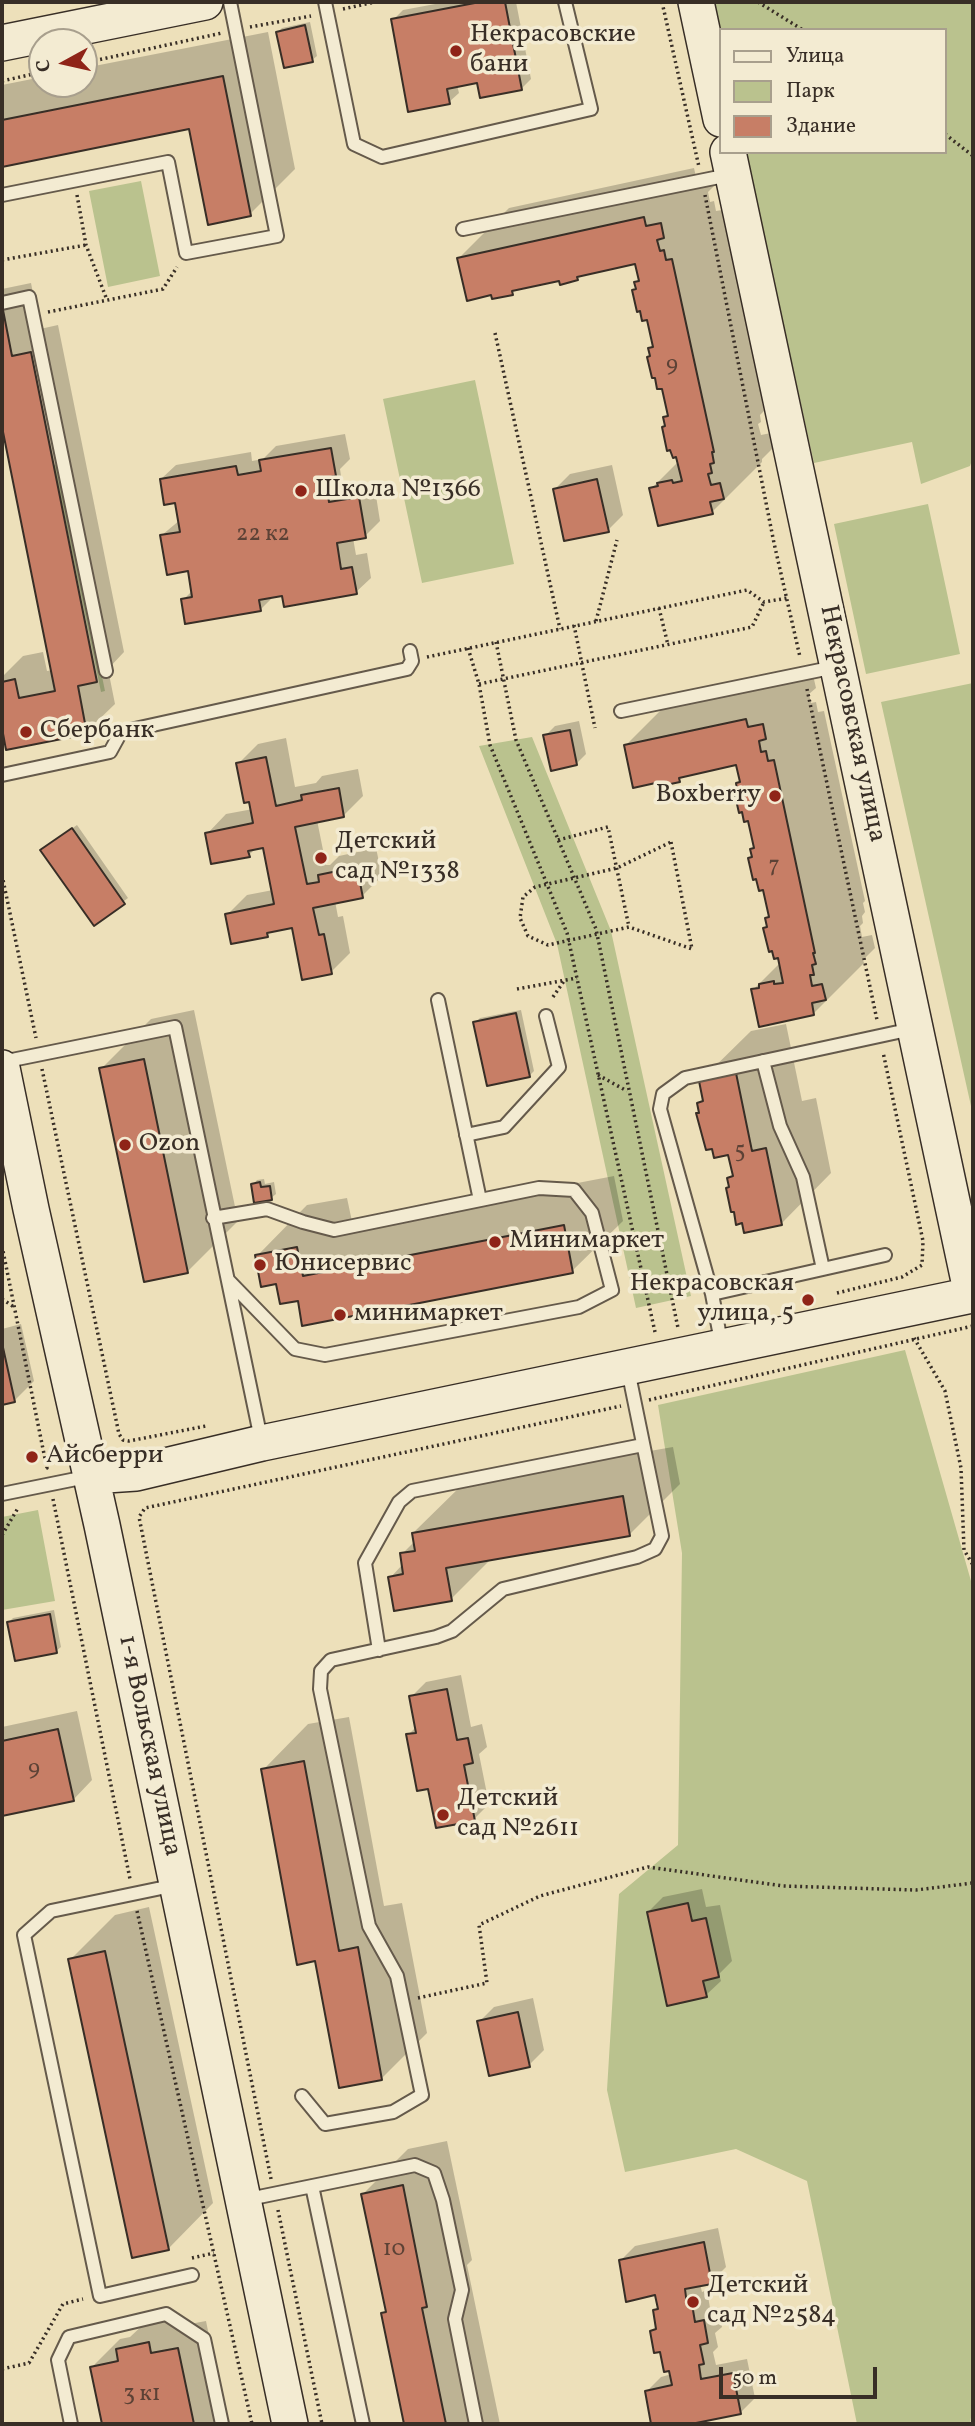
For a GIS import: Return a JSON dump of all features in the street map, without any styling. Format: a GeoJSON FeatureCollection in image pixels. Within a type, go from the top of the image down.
{"type":"FeatureCollection","features":[{"type":"Feature","properties":{"kind":"street"},"geometry":{"type":"LineString","coordinates":[[2,43],[205,2]]}},
{"type":"Feature","properties":{"kind":"street"},"geometry":{"type":"LineString","coordinates":[[696,2],[720,114]]}},
{"type":"Feature","properties":{"kind":"street","name":"Некрасовская улица"},"geometry":{"type":"LineString","coordinates":[[721,169],[839,667],[973,1311]]}},
{"type":"Feature","properties":{"kind":"street","name":"1-я Вольская улица"},"geometry":{"type":"LineString","coordinates":[[2,1065],[30,1209],[91,1476],[176,1884],[259,2197],[290,2424]]}},
{"type":"Feature","properties":{"kind":"street"},"geometry":{"type":"LineString","coordinates":[[91,1476],[136,1474],[262,1443],[722,1346],[973,1311]]}},
{"type":"Feature","properties":{"kind":"lane"},"geometry":{"type":"LineString","coordinates":[[2,195],[168,162],[186,253],[277,236],[230,2]]}},
{"type":"Feature","properties":{"kind":"lane"},"geometry":{"type":"LineString","coordinates":[[325,2],[354,144],[382,157],[591,109],[565,2]]}},
{"type":"Feature","properties":{"kind":"lane"},"geometry":{"type":"LineString","coordinates":[[463,229],[721,169]]}},
{"type":"Feature","properties":{"kind":"lane"},"geometry":{"type":"LineString","coordinates":[[2,303],[29,297],[106,671]]}},
{"type":"Feature","properties":{"kind":"lane"},"geometry":{"type":"LineString","coordinates":[[2,775],[110,752],[121,732],[407,669],[411,656]]}},
{"type":"Feature","properties":{"kind":"lane"},"geometry":{"type":"LineString","coordinates":[[621,711],[839,667]]}},
{"type":"Feature","properties":{"kind":"lane"},"geometry":{"type":"LineString","coordinates":[[439,1000],[480,1200]]}},
{"type":"Feature","properties":{"kind":"lane"},"geometry":{"type":"LineString","coordinates":[[466,1135],[504,1128],[559,1067],[546,1016]]}},
{"type":"Feature","properties":{"kind":"lane"},"geometry":{"type":"LineString","coordinates":[[2,1065],[175,1027],[262,1443]]}},
{"type":"Feature","properties":{"kind":"lane"},"geometry":{"type":"LineString","coordinates":[[722,1346],[712,1294],[660,1109],[663,1094],[685,1078],[916,1028]]}},
{"type":"Feature","properties":{"kind":"lane"},"geometry":{"type":"LineString","coordinates":[[763,1061],[780,1126],[803,1177],[823,1269]]}},
{"type":"Feature","properties":{"kind":"lane"},"geometry":{"type":"LineString","coordinates":[[213,1218],[268,1209],[334,1230],[539,1188],[575,1190],[592,1213],[612,1290],[579,1307],[325,1355],[295,1349],[228,1280]]}},
{"type":"Feature","properties":{"kind":"lane"},"geometry":{"type":"LineString","coordinates":[[712,1294],[885,1255]]}},
{"type":"Feature","properties":{"kind":"lane"},"geometry":{"type":"LineString","coordinates":[[302,2096],[325,2124],[393,2112],[422,2095],[397,1976],[369,1926],[320,1689],[321,1671],[331,1660],[436,1637],[452,1631],[503,1589],[637,1557],[655,1549],[662,1536],[627,1367]]}},
{"type":"Feature","properties":{"kind":"lane"},"geometry":{"type":"LineString","coordinates":[[379,1650],[365,1563],[399,1502],[412,1491],[643,1445]]}},
{"type":"Feature","properties":{"kind":"lane"},"geometry":{"type":"LineString","coordinates":[[2,1494],[91,1476]]}},
{"type":"Feature","properties":{"kind":"lane"},"geometry":{"type":"LineString","coordinates":[[176,1884],[51,1911],[24,1935],[100,2296],[192,2275]]}},
{"type":"Feature","properties":{"kind":"lane"},"geometry":{"type":"LineString","coordinates":[[259,2197],[415,2165],[434,2173],[443,2200],[462,2290],[455,2319],[476,2424]]}},
{"type":"Feature","properties":{"kind":"lane"},"geometry":{"type":"LineString","coordinates":[[312,2186],[363,2424]]}},
{"type":"Feature","properties":{"kind":"lane"},"geometry":{"type":"LineString","coordinates":[[71,2424],[58,2360],[69,2337],[166,2314],[204,2339],[222,2424]]}},
{"type":"Feature","properties":{"kind":"path"},"geometry":{"type":"LineString","coordinates":[[662,2],[721,169],[774,543],[788,598],[923,1241],[922,1265]]}},
{"type":"Feature","properties":{"kind":"path"},"geometry":{"type":"LineString","coordinates":[[758,2],[800,28]]}},
{"type":"Feature","properties":{"kind":"path"},"geometry":{"type":"LineString","coordinates":[[2,81],[28,75]]}},
{"type":"Feature","properties":{"kind":"path"},"geometry":{"type":"LineString","coordinates":[[947,136],[973,156]]}},
{"type":"Feature","properties":{"kind":"path"},"geometry":{"type":"LineString","coordinates":[[74,181],[86,245],[107,300]]}},
{"type":"Feature","properties":{"kind":"path"},"geometry":{"type":"LineString","coordinates":[[2,260],[86,245]]}},
{"type":"Feature","properties":{"kind":"path"},"geometry":{"type":"LineString","coordinates":[[33,316],[163,289],[186,253]]}},
{"type":"Feature","properties":{"kind":"path"},"geometry":{"type":"LineString","coordinates":[[495,333],[560,629]]}},
{"type":"Feature","properties":{"kind":"path"},"geometry":{"type":"LineString","coordinates":[[596,621],[617,540]]}},
{"type":"Feature","properties":{"kind":"path"},"geometry":{"type":"LineString","coordinates":[[411,656],[468,648],[747,590],[764,602],[788,598]]}},
{"type":"Feature","properties":{"kind":"path"},"geometry":{"type":"LineString","coordinates":[[479,684],[752,627],[764,602]]}},
{"type":"Feature","properties":{"kind":"path"},"geometry":{"type":"LineString","coordinates":[[659,608],[668,645]]}},
{"type":"Feature","properties":{"kind":"path"},"geometry":{"type":"LineString","coordinates":[[574,625],[595,728]]}},
{"type":"Feature","properties":{"kind":"path"},"geometry":{"type":"LineString","coordinates":[[496,642],[516,740],[597,934],[679,1330]]}},
{"type":"Feature","properties":{"kind":"path"},"geometry":{"type":"LineString","coordinates":[[468,648],[479,684],[490,745],[569,942],[655,1335]]}},
{"type":"Feature","properties":{"kind":"path"},"geometry":{"type":"LineString","coordinates":[[558,840],[608,827],[629,927]]}},
{"type":"Feature","properties":{"kind":"path"},"geometry":{"type":"LineString","coordinates":[[671,842],[692,949],[629,927],[548,945],[528,936],[520,918],[523,897],[535,887],[547,885],[617,868],[671,842]]}},
{"type":"Feature","properties":{"kind":"path"},"geometry":{"type":"LineString","coordinates":[[2,875],[116,1420],[123,1440]]}},
{"type":"Feature","properties":{"kind":"path"},"geometry":{"type":"LineString","coordinates":[[517,989],[577,978]]}},
{"type":"Feature","properties":{"kind":"path"},"geometry":{"type":"LineString","coordinates":[[553,997],[564,981]]}},
{"type":"Feature","properties":{"kind":"path"},"geometry":{"type":"LineString","coordinates":[[598,1075],[628,1092]]}},
{"type":"Feature","properties":{"kind":"path"},"geometry":{"type":"LineString","coordinates":[[2,1246],[47,1468]]}},
{"type":"Feature","properties":{"kind":"path"},"geometry":{"type":"LineString","coordinates":[[2,1299],[14,1307]]}},
{"type":"Feature","properties":{"kind":"path"},"geometry":{"type":"LineString","coordinates":[[322,2424],[259,2197],[139,1517],[145,1508],[635,1403],[914,1338],[973,1311]]}},
{"type":"Feature","properties":{"kind":"path"},"geometry":{"type":"LineString","coordinates":[[914,1338],[945,1391],[961,1468],[964,1550],[973,1565]]}},
{"type":"Feature","properties":{"kind":"path"},"geometry":{"type":"LineString","coordinates":[[53,1498],[133,1894],[252,2424]]}},
{"type":"Feature","properties":{"kind":"path"},"geometry":{"type":"LineString","coordinates":[[402,2001],[487,1983],[479,1925],[540,1896],[649,1867],[783,1886],[916,1890],[973,1883]]}},
{"type":"Feature","properties":{"kind":"path"},"geometry":{"type":"LineString","coordinates":[[2,2370],[29,2363],[63,2304],[100,2296]]}},
{"type":"Feature","properties":{"kind":"green space"},"geometry":{"type":"Polygon","coordinates":[[[711,2],[973,2],[973,457],[970,466],[921,484],[912,442],[814,463],[745,154],[947,154],[947,28],[720,28],[720,42],[711,2]]]}},
{"type":"Feature","properties":{"kind":"green space"},"geometry":{"type":"Polygon","coordinates":[[[141,181],[160,276],[108,287],[89,191],[141,181]]]}},
{"type":"Feature","properties":{"kind":"green space"},"geometry":{"type":"Polygon","coordinates":[[[475,380],[514,564],[422,583],[383,399],[475,380]]]}},
{"type":"Feature","properties":{"kind":"green space"},"geometry":{"type":"Polygon","coordinates":[[[59,464],[105,691],[101,692],[54,465],[59,464]]]}},
{"type":"Feature","properties":{"kind":"green space"},"geometry":{"type":"Polygon","coordinates":[[[928,504],[960,654],[866,674],[834,524],[928,504]]]}},
{"type":"Feature","properties":{"kind":"green space"},"geometry":{"type":"Polygon","coordinates":[[[973,683],[973,1115],[881,702],[973,683]]]}},
{"type":"Feature","properties":{"kind":"green space"},"geometry":{"type":"Polygon","coordinates":[[[532,737],[611,931],[691,1296],[636,1308],[557,944],[479,746],[532,737]]]}},
{"type":"Feature","properties":{"kind":"green space"},"geometry":{"type":"Polygon","coordinates":[[[905,1350],[973,1588],[973,2404],[970,2424],[857,2424],[807,2181],[736,2149],[625,2172],[607,2090],[619,1894],[678,1845],[682,1553],[658,1405],[905,1350]]]}},
{"type":"Feature","properties":{"kind":"green space"},"geometry":{"type":"Polygon","coordinates":[[[38,1510],[55,1601],[2,1610],[2,1517],[38,1510]]]}},
{"type":"Feature","properties":{"kind":"building","name":"Некрасовские бани"},"geometry":{"type":"Polygon","coordinates":[[[480,2],[505,2],[522,90],[480,98],[477,83],[447,89],[450,104],[408,112],[391,19],[480,2]]]}},
{"type":"Feature","properties":{"kind":"building"},"geometry":{"type":"Polygon","coordinates":[[[305,25],[313,62],[284,68],[276,32],[305,25]]]}},
{"type":"Feature","properties":{"kind":"building"},"geometry":{"type":"Polygon","coordinates":[[[223,76],[251,216],[208,225],[189,129],[2,167],[2,120],[223,76]]]}},
{"type":"Feature","properties":{"kind":"building"},"geometry":{"type":"Polygon","coordinates":[[[644,217],[646,226],[661,223],[664,238],[657,240],[660,251],[664,250],[666,260],[672,259],[714,452],[714,463],[710,464],[712,473],[708,474],[711,485],[720,483],[724,499],[710,502],[713,514],[658,526],[649,488],[658,486],[657,483],[682,481],[676,457],[673,458],[670,450],[667,451],[662,427],[665,426],[663,417],[668,416],[662,389],[657,389],[647,357],[650,356],[648,348],[653,347],[647,320],[642,321],[640,311],[637,312],[632,290],[636,289],[634,282],[639,281],[635,264],[577,277],[578,280],[560,285],[559,281],[512,291],[513,295],[492,299],[491,295],[467,301],[457,258],[644,217]]]}},
{"type":"Feature","properties":{"kind":"building"},"geometry":{"type":"Polygon","coordinates":[[[3,310],[12,356],[31,352],[97,682],[78,686],[87,734],[6,750],[2,728],[2,682],[15,679],[19,698],[55,691],[2,427],[3,310]]]}},
{"type":"Feature","properties":{"kind":"building"},"geometry":{"type":"Polygon","coordinates":[[[331,448],[336,476],[325,478],[329,502],[359,497],[366,538],[337,543],[341,569],[352,567],[357,594],[284,607],[282,596],[259,600],[261,611],[185,624],[181,599],[192,597],[188,571],[167,575],[160,535],[180,532],[175,503],[164,505],[160,479],[236,466],[238,475],[261,471],[259,460],[331,448]]]}},
{"type":"Feature","properties":{"kind":"building"},"geometry":{"type":"Polygon","coordinates":[[[597,479],[609,532],[564,541],[553,489],[597,479]]]}},
{"type":"Feature","properties":{"kind":"building"},"geometry":{"type":"Polygon","coordinates":[[[746,719],[748,727],[763,724],[766,739],[759,741],[761,752],[766,751],[768,761],[774,760],[815,953],[816,964],[812,965],[814,975],[810,975],[812,986],[822,984],[826,1000],[812,1003],[814,1015],[759,1027],[751,989],[774,981],[774,984],[783,983],[778,958],[774,959],[772,951],[769,952],[763,928],[767,927],[765,918],[769,917],[763,890],[759,891],[756,879],[753,880],[748,858],[752,857],[750,849],[754,848],[748,821],[744,822],[742,812],[739,813],[734,791],[737,790],[736,783],[740,782],[736,765],[679,778],[680,782],[661,786],[660,782],[633,788],[624,745],[746,719]]]}},
{"type":"Feature","properties":{"kind":"building"},"geometry":{"type":"Polygon","coordinates":[[[570,730],[577,765],[551,771],[543,735],[570,730]]]}},
{"type":"Feature","properties":{"kind":"building"},"geometry":{"type":"Polygon","coordinates":[[[266,757],[276,806],[302,800],[301,795],[339,788],[344,817],[295,827],[307,884],[319,882],[318,875],[357,867],[363,898],[313,908],[319,935],[324,934],[332,974],[302,980],[292,928],[267,933],[268,937],[231,944],[225,914],[274,904],[263,848],[248,851],[250,857],[211,864],[205,833],[253,823],[249,802],[244,803],[236,763],[266,757]]]}},
{"type":"Feature","properties":{"kind":"building"},"geometry":{"type":"Polygon","coordinates":[[[72,828],[125,904],[94,926],[40,850],[72,828]]]}},
{"type":"Feature","properties":{"kind":"building"},"geometry":{"type":"Polygon","coordinates":[[[516,1013],[530,1077],[487,1086],[473,1022],[516,1013]]]}},
{"type":"Feature","properties":{"kind":"building"},"geometry":{"type":"Polygon","coordinates":[[[144,1059],[188,1273],[144,1282],[99,1068],[144,1059]]]}},
{"type":"Feature","properties":{"kind":"building"},"geometry":{"type":"Polygon","coordinates":[[[736,1073],[752,1151],[766,1148],[782,1225],[744,1233],[742,1223],[736,1225],[726,1188],[729,1187],[727,1178],[733,1176],[728,1155],[714,1158],[712,1149],[706,1150],[696,1113],[699,1113],[697,1103],[703,1101],[699,1081],[736,1073]]]}},
{"type":"Feature","properties":{"kind":"building"},"geometry":{"type":"Polygon","coordinates":[[[260,1182],[261,1187],[270,1186],[272,1200],[254,1203],[251,1184],[260,1182]]]}},
{"type":"Feature","properties":{"kind":"building"},"geometry":{"type":"Polygon","coordinates":[[[564,1225],[573,1273],[302,1326],[298,1301],[280,1304],[276,1284],[261,1287],[255,1255],[297,1247],[303,1276],[564,1225]]]}},
{"type":"Feature","properties":{"kind":"building"},"geometry":{"type":"Polygon","coordinates":[[[2,1343],[15,1402],[2,1405],[2,1343]]]}},
{"type":"Feature","properties":{"kind":"building"},"geometry":{"type":"Polygon","coordinates":[[[623,1496],[630,1536],[446,1568],[452,1601],[394,1611],[388,1577],[403,1574],[400,1553],[415,1551],[412,1533],[623,1496]]]}},
{"type":"Feature","properties":{"kind":"building"},"geometry":{"type":"Polygon","coordinates":[[[50,1614],[57,1653],[15,1661],[7,1622],[50,1614]]]}},
{"type":"Feature","properties":{"kind":"building"},"geometry":{"type":"Polygon","coordinates":[[[447,1689],[457,1740],[468,1738],[473,1763],[464,1765],[475,1821],[436,1828],[428,1789],[417,1791],[406,1734],[416,1733],[409,1696],[447,1689]]]}},
{"type":"Feature","properties":{"kind":"building"},"geometry":{"type":"Polygon","coordinates":[[[58,1729],[74,1801],[2,1816],[2,1741],[58,1729]]]}},
{"type":"Feature","properties":{"kind":"building"},"geometry":{"type":"Polygon","coordinates":[[[304,1761],[339,1951],[358,1947],[382,2080],[339,2088],[315,1961],[297,1965],[261,1769],[304,1761]]]}},
{"type":"Feature","properties":{"kind":"building"},"geometry":{"type":"Polygon","coordinates":[[[688,1903],[692,1921],[706,1918],[719,1977],[703,1981],[707,1997],[667,2006],[647,1912],[688,1903]]]}},
{"type":"Feature","properties":{"kind":"building"},"geometry":{"type":"Polygon","coordinates":[[[105,1951],[169,2250],[132,2258],[68,1959],[105,1951]]]}},
{"type":"Feature","properties":{"kind":"building"},"geometry":{"type":"Polygon","coordinates":[[[518,2012],[530,2067],[489,2076],[477,2021],[518,2012]]]}},
{"type":"Feature","properties":{"kind":"building"},"geometry":{"type":"Polygon","coordinates":[[[403,2185],[427,2307],[422,2308],[446,2424],[404,2424],[381,2313],[386,2312],[361,2194],[403,2185]]]}},
{"type":"Feature","properties":{"kind":"building"},"geometry":{"type":"Polygon","coordinates":[[[704,2242],[712,2284],[685,2289],[687,2305],[692,2304],[695,2322],[704,2320],[708,2343],[700,2345],[704,2364],[699,2365],[701,2379],[733,2373],[741,2414],[691,2424],[651,2424],[645,2391],[672,2385],[669,2371],[664,2372],[660,2352],[654,2353],[650,2331],[656,2329],[653,2310],[658,2309],[655,2295],[626,2302],[619,2260],[704,2242]]]}},
{"type":"Feature","properties":{"kind":"building"},"geometry":{"type":"Polygon","coordinates":[[[149,2342],[151,2353],[178,2348],[194,2424],[102,2424],[90,2367],[118,2361],[116,2349],[149,2342]]]}},
{"type":"Feature","properties":{"kind":"place","name":"Некрасовские бани"},"geometry":{"type":"Point","coordinates":[456,51]}},
{"type":"Feature","properties":{"kind":"place","name":"Школа №1366"},"geometry":{"type":"Point","coordinates":[301,491]}},
{"type":"Feature","properties":{"kind":"place","name":"Сбербанк"},"geometry":{"type":"Point","coordinates":[26,732]}},
{"type":"Feature","properties":{"kind":"place","name":"Boxberry"},"geometry":{"type":"Point","coordinates":[775,796]}},
{"type":"Feature","properties":{"kind":"place","name":"Детский сад №1338"},"geometry":{"type":"Point","coordinates":[321,858]}},
{"type":"Feature","properties":{"kind":"place","name":"Ozon"},"geometry":{"type":"Point","coordinates":[125,1145]}},
{"type":"Feature","properties":{"kind":"place","name":"Минимаркет"},"geometry":{"type":"Point","coordinates":[495,1242]}},
{"type":"Feature","properties":{"kind":"place","name":"Юнисервис"},"geometry":{"type":"Point","coordinates":[260,1265]}},
{"type":"Feature","properties":{"kind":"place","name":"Некрасовская улица, 5"},"geometry":{"type":"Point","coordinates":[808,1300]}},
{"type":"Feature","properties":{"kind":"place","name":"минимаркет"},"geometry":{"type":"Point","coordinates":[340,1315]}},
{"type":"Feature","properties":{"kind":"place","name":"Айсберри"},"geometry":{"type":"Point","coordinates":[32,1457]}},
{"type":"Feature","properties":{"kind":"place","name":"Детский сад №2611"},"geometry":{"type":"Point","coordinates":[443,1815]}},
{"type":"Feature","properties":{"kind":"place","name":"Детский сад №2584"},"geometry":{"type":"Point","coordinates":[693,2302]}}]}
